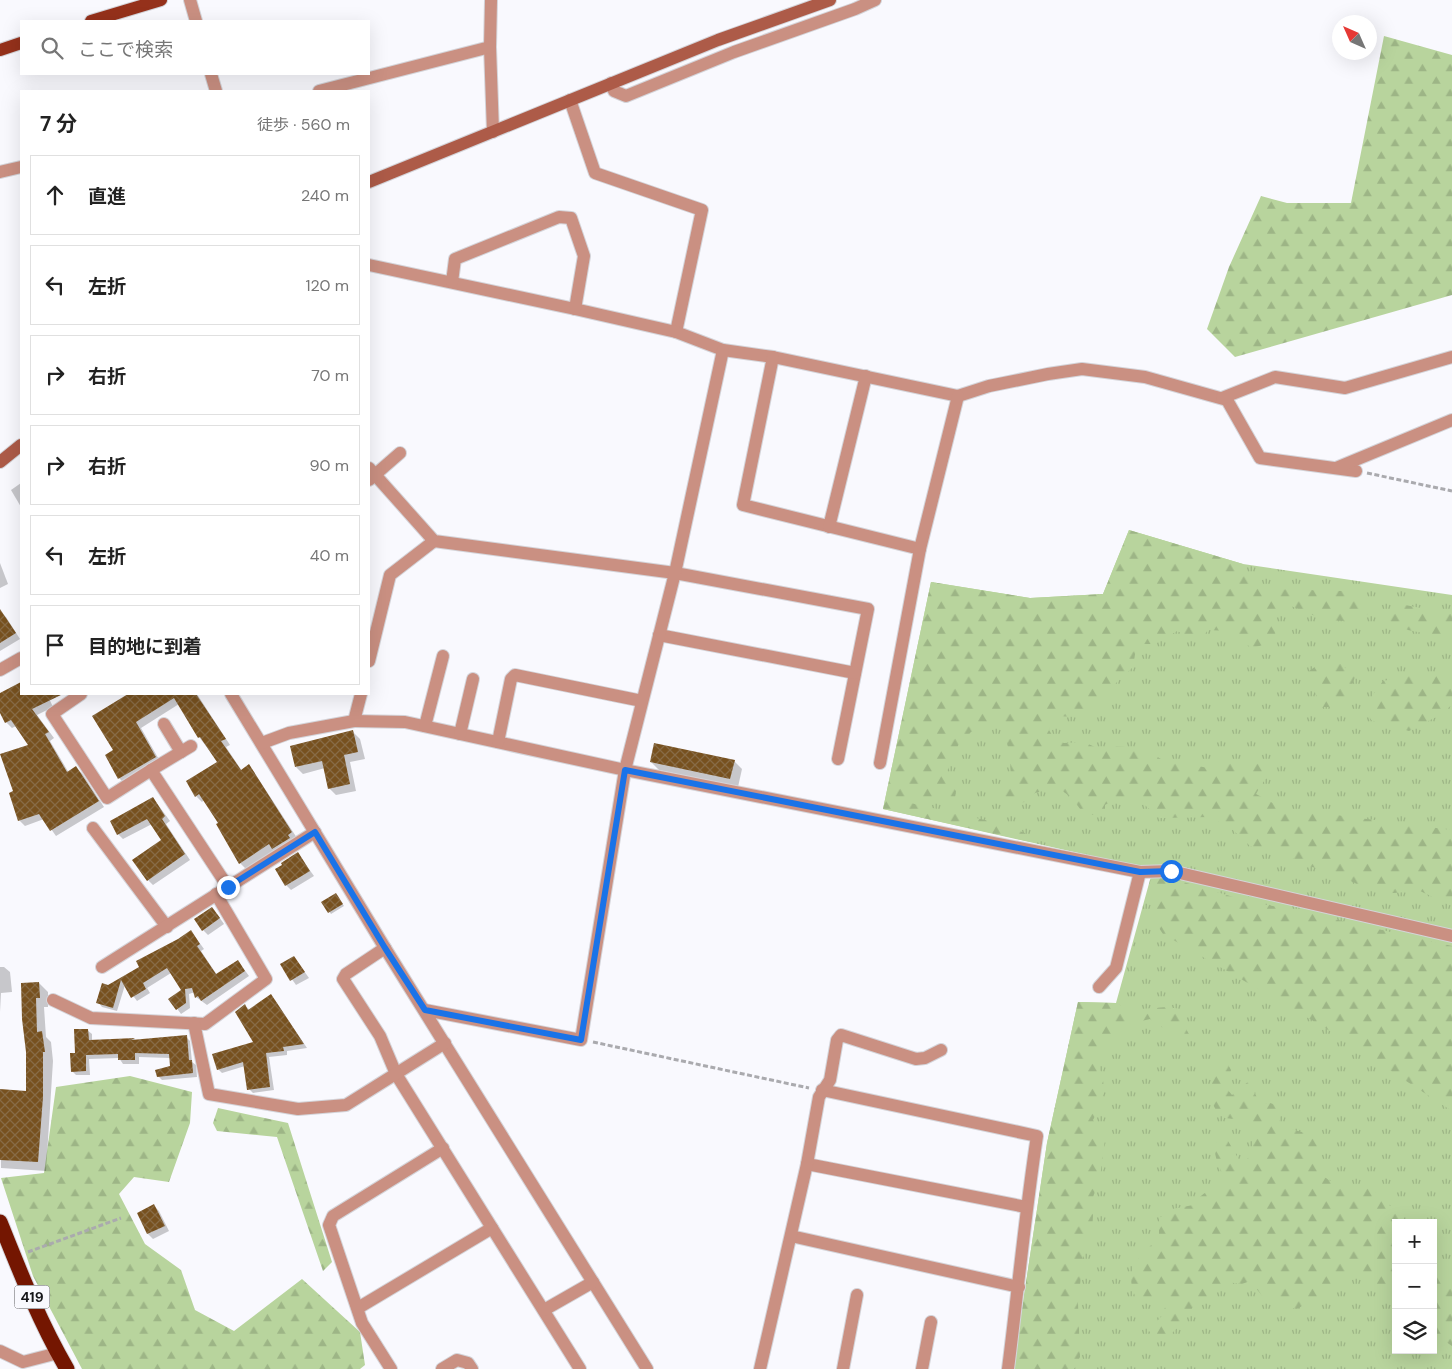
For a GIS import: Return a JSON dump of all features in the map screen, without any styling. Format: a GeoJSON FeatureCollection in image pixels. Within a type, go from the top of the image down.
{"type":"FeatureCollection","features":[{"type":"Feature","properties":{"kind":"highway","name":"419"},"geometry":{"type":"LineString","coordinates":[[0,1222],[14,1258],[67,1369]]}},
{"type":"Feature","properties":{"kind":"main road"},"geometry":{"type":"LineString","coordinates":[[94,20],[161,0]]}},
{"type":"Feature","properties":{"kind":"main road"},"geometry":{"type":"LineString","coordinates":[[0,51],[14,43]]}},
{"type":"Feature","properties":{"kind":"street"},"geometry":{"type":"LineString","coordinates":[[190,0],[195,17]]}},
{"type":"Feature","properties":{"kind":"street"},"geometry":{"type":"LineString","coordinates":[[491,0],[490,47],[493,132]]}},
{"type":"Feature","properties":{"kind":"street"},"geometry":{"type":"LineString","coordinates":[[370,182],[718,40],[830,0]]}},
{"type":"Feature","properties":{"kind":"street"},"geometry":{"type":"LineString","coordinates":[[611,83],[614,91],[626,96],[734,52],[856,9],[875,0]]}},
{"type":"Feature","properties":{"kind":"street"},"geometry":{"type":"LineString","coordinates":[[323,90],[490,47]]}},
{"type":"Feature","properties":{"kind":"street"},"geometry":{"type":"LineString","coordinates":[[211,75],[216,90]]}},
{"type":"Feature","properties":{"kind":"street"},"geometry":{"type":"LineString","coordinates":[[570,100],[595,173],[702,210],[676,332]]}},
{"type":"Feature","properties":{"kind":"street"},"geometry":{"type":"LineString","coordinates":[[0,172],[20,167]]}},
{"type":"Feature","properties":{"kind":"street"},"geometry":{"type":"LineString","coordinates":[[452,282],[455,259],[560,218],[571,218],[584,256],[575,309]]}},
{"type":"Feature","properties":{"kind":"street"},"geometry":{"type":"LineString","coordinates":[[370,265],[676,332],[723,350],[772,357],[958,396],[989,386],[1082,369],[1145,377],[1227,400],[1260,458],[1356,471]]}},
{"type":"Feature","properties":{"kind":"street"},"geometry":{"type":"LineString","coordinates":[[425,1010],[581,1040],[625,770],[675,573],[723,350]]}},
{"type":"Feature","properties":{"kind":"street"},"geometry":{"type":"LineString","coordinates":[[772,357],[743,505],[920,550]]}},
{"type":"Feature","properties":{"kind":"street"},"geometry":{"type":"LineString","coordinates":[[1222,398],[1275,377],[1345,388],[1452,357]]}},
{"type":"Feature","properties":{"kind":"street"},"geometry":{"type":"LineString","coordinates":[[829,526],[866,376]]}},
{"type":"Feature","properties":{"kind":"street"},"geometry":{"type":"LineString","coordinates":[[880,763],[920,550],[958,396]]}},
{"type":"Feature","properties":{"kind":"street"},"geometry":{"type":"LineString","coordinates":[[1336,468],[1452,420]]}},
{"type":"Feature","properties":{"kind":"street"},"geometry":{"type":"LineString","coordinates":[[0,462],[20,446]]}},
{"type":"Feature","properties":{"kind":"street"},"geometry":{"type":"LineString","coordinates":[[400,454],[371,474],[434,541],[675,573],[868,608],[838,759]]}},
{"type":"Feature","properties":{"kind":"street"},"geometry":{"type":"LineString","coordinates":[[370,657],[390,575],[434,541]]}},
{"type":"Feature","properties":{"kind":"street"},"geometry":{"type":"LineString","coordinates":[[659,635],[856,673]]}},
{"type":"Feature","properties":{"kind":"street"},"geometry":{"type":"LineString","coordinates":[[424,726],[443,656]]}},
{"type":"Feature","properties":{"kind":"street"},"geometry":{"type":"LineString","coordinates":[[0,670],[20,659]]}},
{"type":"Feature","properties":{"kind":"street"},"geometry":{"type":"LineString","coordinates":[[498,742],[511,679],[515,675],[642,701]]}},
{"type":"Feature","properties":{"kind":"street"},"geometry":{"type":"LineString","coordinates":[[460,734],[473,679]]}},
{"type":"Feature","properties":{"kind":"street"},"geometry":{"type":"LineString","coordinates":[[232,695],[385,948],[647,1369]]}},
{"type":"Feature","properties":{"kind":"street"},"geometry":{"type":"LineString","coordinates":[[354,721],[361,695]]}},
{"type":"Feature","properties":{"kind":"street"},"geometry":{"type":"LineString","coordinates":[[72,696],[52,714],[107,798],[186,749],[164,724]]}},
{"type":"Feature","properties":{"kind":"street"},"geometry":{"type":"LineString","coordinates":[[262,743],[289,733],[354,721],[405,722],[625,770],[1140,872],[1171,871],[1452,936]]}},
{"type":"Feature","properties":{"kind":"street"},"geometry":{"type":"LineString","coordinates":[[151,770],[228,887]]}},
{"type":"Feature","properties":{"kind":"street"},"geometry":{"type":"LineString","coordinates":[[93,828],[167,926]]}},
{"type":"Feature","properties":{"kind":"street"},"geometry":{"type":"LineString","coordinates":[[102,967],[315,832]]}},
{"type":"Feature","properties":{"kind":"street"},"geometry":{"type":"LineString","coordinates":[[1099,987],[1116,968],[1140,872]]}},
{"type":"Feature","properties":{"kind":"street"},"geometry":{"type":"LineString","coordinates":[[53,1000],[91,1018],[205,1024],[266,979],[216,894]]}},
{"type":"Feature","properties":{"kind":"street"},"geometry":{"type":"LineString","coordinates":[[385,948],[346,974],[343,979],[380,1036],[396,1074],[580,1369]]}},
{"type":"Feature","properties":{"kind":"street"},"geometry":{"type":"LineString","coordinates":[[194,1023],[209,1094],[298,1109],[346,1105],[445,1043]]}},
{"type":"Feature","properties":{"kind":"street"},"geometry":{"type":"LineString","coordinates":[[760,1369],[808,1164],[819,1097],[830,1080],[837,1040],[841,1035],[916,1060],[941,1050]]}},
{"type":"Feature","properties":{"kind":"street"},"geometry":{"type":"LineString","coordinates":[[822,1090],[1037,1136],[1026,1207],[1019,1287],[1008,1369]]}},
{"type":"Feature","properties":{"kind":"street"},"geometry":{"type":"LineString","coordinates":[[391,1369],[362,1323],[330,1224],[333,1216],[443,1148]]}},
{"type":"Feature","properties":{"kind":"street"},"geometry":{"type":"LineString","coordinates":[[808,1164],[1026,1207]]}},
{"type":"Feature","properties":{"kind":"street"},"geometry":{"type":"LineString","coordinates":[[358,1308],[492,1228]]}},
{"type":"Feature","properties":{"kind":"street"},"geometry":{"type":"LineString","coordinates":[[791,1236],[1019,1287]]}},
{"type":"Feature","properties":{"kind":"street"},"geometry":{"type":"LineString","coordinates":[[544,1310],[593,1282]]}},
{"type":"Feature","properties":{"kind":"street"},"geometry":{"type":"LineString","coordinates":[[842,1369],[857,1295]]}},
{"type":"Feature","properties":{"kind":"street"},"geometry":{"type":"LineString","coordinates":[[922,1369],[931,1322]]}},
{"type":"Feature","properties":{"kind":"street"},"geometry":{"type":"LineString","coordinates":[[0,1351],[23,1362],[58,1353]]}},
{"type":"Feature","properties":{"kind":"street"},"geometry":{"type":"LineString","coordinates":[[442,1369],[457,1360],[468,1363],[472,1369]]}},
{"type":"Feature","properties":{"kind":"path"},"geometry":{"type":"LineString","coordinates":[[1356,471],[1452,491]]}},
{"type":"Feature","properties":{"kind":"path"},"geometry":{"type":"LineString","coordinates":[[581,1040],[822,1090]]}},
{"type":"Feature","properties":{"kind":"path"},"geometry":{"type":"LineString","coordinates":[[14,1258],[121,1218]]}},
{"type":"Feature","properties":{"kind":"green space"},"geometry":{"type":"Polygon","coordinates":[[[1384,36],[1452,55],[1452,295],[1235,357],[1207,329],[1229,267],[1261,196],[1287,203],[1351,203],[1384,36]]]}},
{"type":"Feature","properties":{"kind":"green space"},"geometry":{"type":"Polygon","coordinates":[[[1129,530],[1243,564],[1452,595],[1452,1369],[1013,1369],[1047,1143],[1078,1002],[1116,1003],[1153,869],[883,809],[931,582],[1030,598],[1103,594],[1129,530]]]}},
{"type":"Feature","properties":{"kind":"green space"},"geometry":{"type":"Polygon","coordinates":[[[1129,530],[1243,564],[1248,576],[1272,589],[1343,591],[1361,594],[1371,613],[1346,621],[1325,620],[1286,604],[1272,613],[1276,637],[1269,643],[1253,648],[1228,631],[1208,630],[1201,639],[1192,638],[1177,631],[1155,644],[1142,644],[1136,648],[1133,667],[1116,683],[1099,704],[1079,717],[1054,716],[1049,730],[1055,740],[1064,743],[1084,742],[1097,748],[1113,746],[1143,748],[1169,764],[1191,760],[1198,766],[1213,769],[1229,760],[1247,759],[1266,762],[1271,772],[1256,794],[1282,808],[1452,830],[1452,906],[1420,891],[1380,894],[1328,871],[1308,866],[1282,853],[1250,846],[1233,830],[1210,817],[1160,818],[1135,799],[1121,798],[1105,805],[1105,817],[1083,813],[1072,798],[1057,787],[1035,793],[1025,802],[1006,804],[998,795],[1012,779],[1005,724],[1000,720],[977,728],[961,739],[945,776],[956,791],[955,798],[924,799],[909,794],[906,802],[998,823],[1025,833],[1031,842],[883,809],[931,582],[1030,598],[1103,594],[1129,530]]]}},
{"type":"Feature","properties":{"kind":"green space"},"geometry":{"type":"Polygon","coordinates":[[[1400,604],[1452,614],[1452,639],[1408,630],[1389,621],[1393,611],[1400,604]]]}},
{"type":"Feature","properties":{"kind":"green space"},"geometry":{"type":"Polygon","coordinates":[[[1324,660],[1338,661],[1355,677],[1348,696],[1338,707],[1320,707],[1308,672],[1324,660]]]}},
{"type":"Feature","properties":{"kind":"green space"},"geometry":{"type":"Polygon","coordinates":[[[1429,674],[1452,678],[1452,705],[1436,717],[1409,731],[1370,720],[1369,700],[1383,681],[1429,674]]]}},
{"type":"Feature","properties":{"kind":"green space"},"geometry":{"type":"Polygon","coordinates":[[[1158,877],[1170,878],[1250,902],[1290,909],[1452,946],[1452,1111],[1322,1026],[1163,934],[1149,913],[1158,877]]]}},
{"type":"Feature","properties":{"kind":"green space"},"geometry":{"type":"Polygon","coordinates":[[[1078,1002],[1116,1003],[1130,1010],[1167,1007],[1180,1009],[1181,1020],[1190,1036],[1184,1043],[1150,1019],[1133,1023],[1095,1058],[1102,1075],[1104,1089],[1101,1103],[1093,1120],[1105,1139],[1100,1177],[1091,1203],[1093,1215],[1092,1234],[1083,1258],[1078,1303],[1080,1357],[1074,1369],[1013,1369],[1047,1143],[1078,1002]]]}},
{"type":"Feature","properties":{"kind":"green space"},"geometry":{"type":"Polygon","coordinates":[[[1225,1059],[1231,1070],[1227,1089],[1232,1095],[1249,1081],[1260,1104],[1270,1103],[1283,1107],[1279,1121],[1282,1127],[1306,1133],[1320,1143],[1318,1156],[1321,1175],[1337,1185],[1367,1184],[1389,1205],[1404,1214],[1402,1219],[1392,1219],[1392,1291],[1357,1275],[1344,1276],[1330,1284],[1317,1297],[1297,1309],[1285,1307],[1279,1297],[1264,1298],[1250,1281],[1242,1284],[1226,1282],[1215,1294],[1195,1304],[1183,1322],[1170,1335],[1154,1336],[1148,1330],[1161,1317],[1166,1305],[1163,1300],[1137,1300],[1131,1280],[1134,1265],[1159,1238],[1159,1218],[1173,1209],[1193,1205],[1208,1191],[1227,1185],[1215,1152],[1218,1140],[1224,1134],[1242,1165],[1254,1151],[1252,1130],[1242,1120],[1225,1118],[1217,1112],[1209,1097],[1213,1074],[1218,1064],[1225,1059]]]}},
{"type":"Feature","properties":{"kind":"green space"},"geometry":{"type":"Polygon","coordinates":[[[130,1076],[192,1092],[190,1123],[169,1182],[134,1177],[119,1194],[145,1244],[181,1270],[195,1310],[234,1331],[302,1279],[360,1332],[365,1365],[360,1369],[82,1369],[33,1276],[1,1178],[44,1173],[56,1087],[130,1076]]]}},
{"type":"Feature","properties":{"kind":"green space"},"geometry":{"type":"Polygon","coordinates":[[[218,1108],[288,1123],[332,1262],[323,1271],[277,1137],[217,1131],[213,1123],[218,1108]]]}},
{"type":"Feature","properties":{"kind":"green space"},"geometry":{"type":"Polygon","coordinates":[[[1452,1272],[1452,1346],[1437,1336],[1437,1275],[1452,1272]]]}},
{"type":"Feature","properties":{"kind":"building"},"geometry":{"type":"Polygon","coordinates":[[[0,609],[16,633],[0,643],[0,609]]]}},
{"type":"Feature","properties":{"kind":"building"},"geometry":{"type":"Polygon","coordinates":[[[20,683],[20,695],[61,695],[32,709],[49,732],[45,734],[67,772],[76,766],[99,801],[50,831],[39,814],[18,821],[9,793],[13,791],[0,754],[28,745],[11,720],[5,723],[0,713],[0,693],[20,683]]]}},
{"type":"Feature","properties":{"kind":"building"},"geometry":{"type":"Polygon","coordinates":[[[126,695],[197,695],[226,739],[221,741],[241,770],[249,764],[292,832],[288,835],[290,838],[272,849],[269,844],[239,864],[216,824],[218,823],[199,794],[195,797],[186,781],[217,762],[200,737],[198,738],[174,698],[136,722],[156,757],[118,779],[105,755],[113,750],[92,716],[126,695]]]}},
{"type":"Feature","properties":{"kind":"building"},"geometry":{"type":"Polygon","coordinates":[[[353,730],[358,752],[344,755],[350,784],[328,789],[322,761],[295,767],[290,746],[353,730]]]}},
{"type":"Feature","properties":{"kind":"building"},"geometry":{"type":"Polygon","coordinates":[[[654,743],[735,760],[730,779],[650,762],[654,743]]]}},
{"type":"Feature","properties":{"kind":"building"},"geometry":{"type":"Polygon","coordinates":[[[153,797],[165,816],[162,819],[185,854],[147,881],[132,860],[161,840],[147,819],[117,835],[110,821],[153,797]]]}},
{"type":"Feature","properties":{"kind":"building"},"geometry":{"type":"Polygon","coordinates":[[[298,852],[310,871],[285,886],[275,869],[298,852]]]}},
{"type":"Feature","properties":{"kind":"building"},"geometry":{"type":"Polygon","coordinates":[[[336,893],[343,904],[328,913],[321,902],[336,893]]]}},
{"type":"Feature","properties":{"kind":"building"},"geometry":{"type":"Polygon","coordinates":[[[212,907],[220,918],[202,931],[194,919],[212,907]]]}},
{"type":"Feature","properties":{"kind":"building"},"geometry":{"type":"Polygon","coordinates":[[[191,930],[200,944],[197,946],[216,974],[238,960],[245,971],[201,1001],[198,996],[195,998],[192,988],[185,989],[186,1003],[176,1010],[168,999],[181,990],[167,968],[143,983],[146,989],[131,998],[121,980],[113,1008],[96,1003],[102,983],[108,985],[139,967],[136,961],[191,930]]]}},
{"type":"Feature","properties":{"kind":"building"},"geometry":{"type":"Polygon","coordinates":[[[294,956],[305,972],[290,981],[280,964],[294,956]]]}},
{"type":"Feature","properties":{"kind":"building"},"geometry":{"type":"Polygon","coordinates":[[[39,982],[40,998],[36,998],[37,1032],[42,1031],[45,1052],[43,1052],[43,1097],[38,1162],[0,1160],[0,1089],[26,1091],[26,1052],[22,1019],[21,983],[39,982]]]}},
{"type":"Feature","properties":{"kind":"building"},"geometry":{"type":"Polygon","coordinates":[[[271,994],[304,1044],[283,1047],[284,1051],[266,1053],[270,1087],[247,1090],[243,1062],[217,1070],[212,1054],[253,1042],[235,1012],[245,1004],[248,1010],[271,994]]]}},
{"type":"Feature","properties":{"kind":"building"},"geometry":{"type":"Polygon","coordinates":[[[74,1029],[88,1029],[89,1040],[135,1038],[131,1040],[187,1035],[189,1060],[192,1060],[193,1073],[157,1077],[155,1070],[170,1066],[169,1054],[135,1053],[135,1060],[118,1060],[118,1054],[86,1055],[86,1071],[71,1072],[70,1053],[75,1053],[74,1029]]]}},
{"type":"Feature","properties":{"kind":"building"},"geometry":{"type":"Polygon","coordinates":[[[154,1204],[165,1226],[147,1234],[137,1213],[154,1204]]]}},
{"type":"Feature","properties":{"kind":"route"},"geometry":{"type":"LineString","coordinates":[[228,887],[315,832],[425,1010],[581,1040],[625,770],[1140,872],[1171,871]]}}]}
